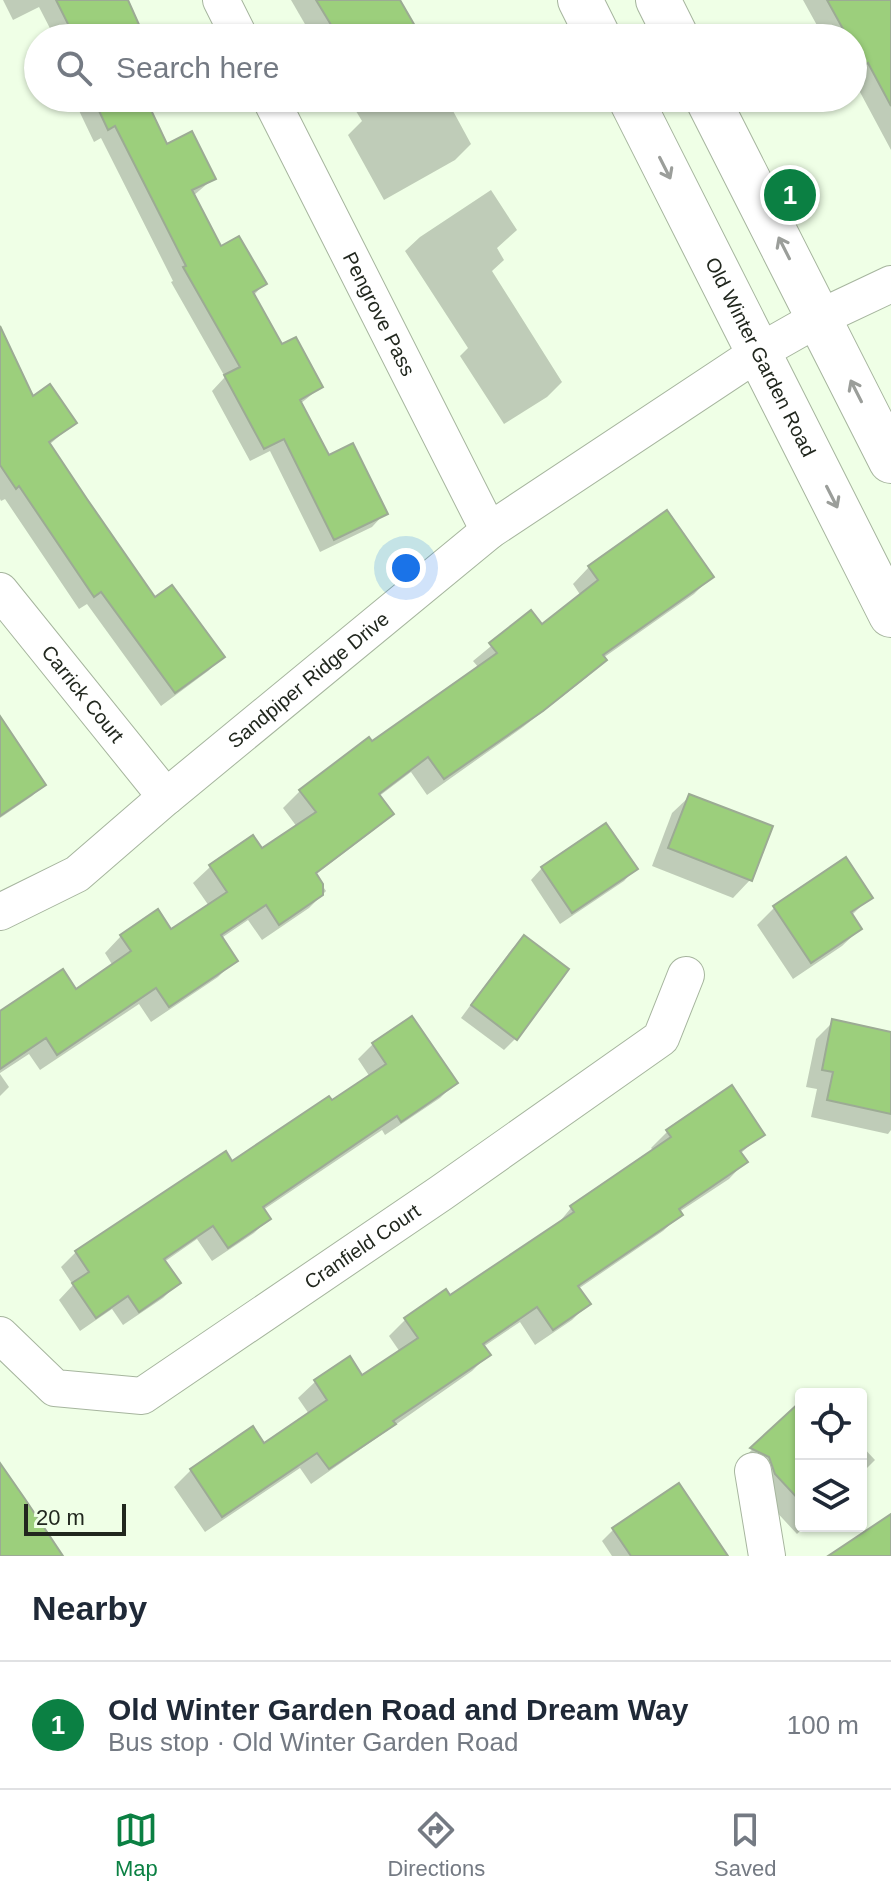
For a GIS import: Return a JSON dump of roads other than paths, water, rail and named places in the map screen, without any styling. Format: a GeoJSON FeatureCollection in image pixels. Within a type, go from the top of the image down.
{"type":"FeatureCollection","features":[{"type":"Feature","properties":{"kind":"main road"},"geometry":{"type":"LineString","coordinates":[[580,0],[592,24]]}},
{"type":"Feature","properties":{"kind":"main road"},"geometry":{"type":"LineString","coordinates":[[658,0],[670,24]]}},
{"type":"Feature","properties":{"kind":"main road","name":"Old Winter Garden Road"},"geometry":{"type":"LineString","coordinates":[[637,112],[891,615]]}},
{"type":"Feature","properties":{"kind":"main road"},"geometry":{"type":"LineString","coordinates":[[714,112],[891,461]]}},
{"type":"Feature","properties":{"kind":"street"},"geometry":{"type":"LineString","coordinates":[[221,0],[233,24]]}},
{"type":"Feature","properties":{"kind":"street","name":"Pengrove Pass"},"geometry":{"type":"LineString","coordinates":[[277,112],[489,531]]}},
{"type":"Feature","properties":{"kind":"street","name":"Sandpiper Ridge Drive"},"geometry":{"type":"LineString","coordinates":[[0,912],[77,874],[489,531],[759,352],[819,318],[891,284]]}},
{"type":"Feature","properties":{"kind":"street","name":"Carrick Court"},"geometry":{"type":"LineString","coordinates":[[0,591],[166,797]]}},
{"type":"Feature","properties":{"kind":"street","name":"Cranfield Court"},"geometry":{"type":"LineString","coordinates":[[0,1335],[55,1388],[142,1396],[441,1193],[661,1038],[686,975]]}},
{"type":"Feature","properties":{"kind":"street"},"geometry":{"type":"LineString","coordinates":[[753,1471],[767,1556]]}},
{"type":"Feature","properties":{"kind":"place","name":"Old Winter Garden Road and Dream Way"},"geometry":{"type":"Point","coordinates":[790,195]}}]}
